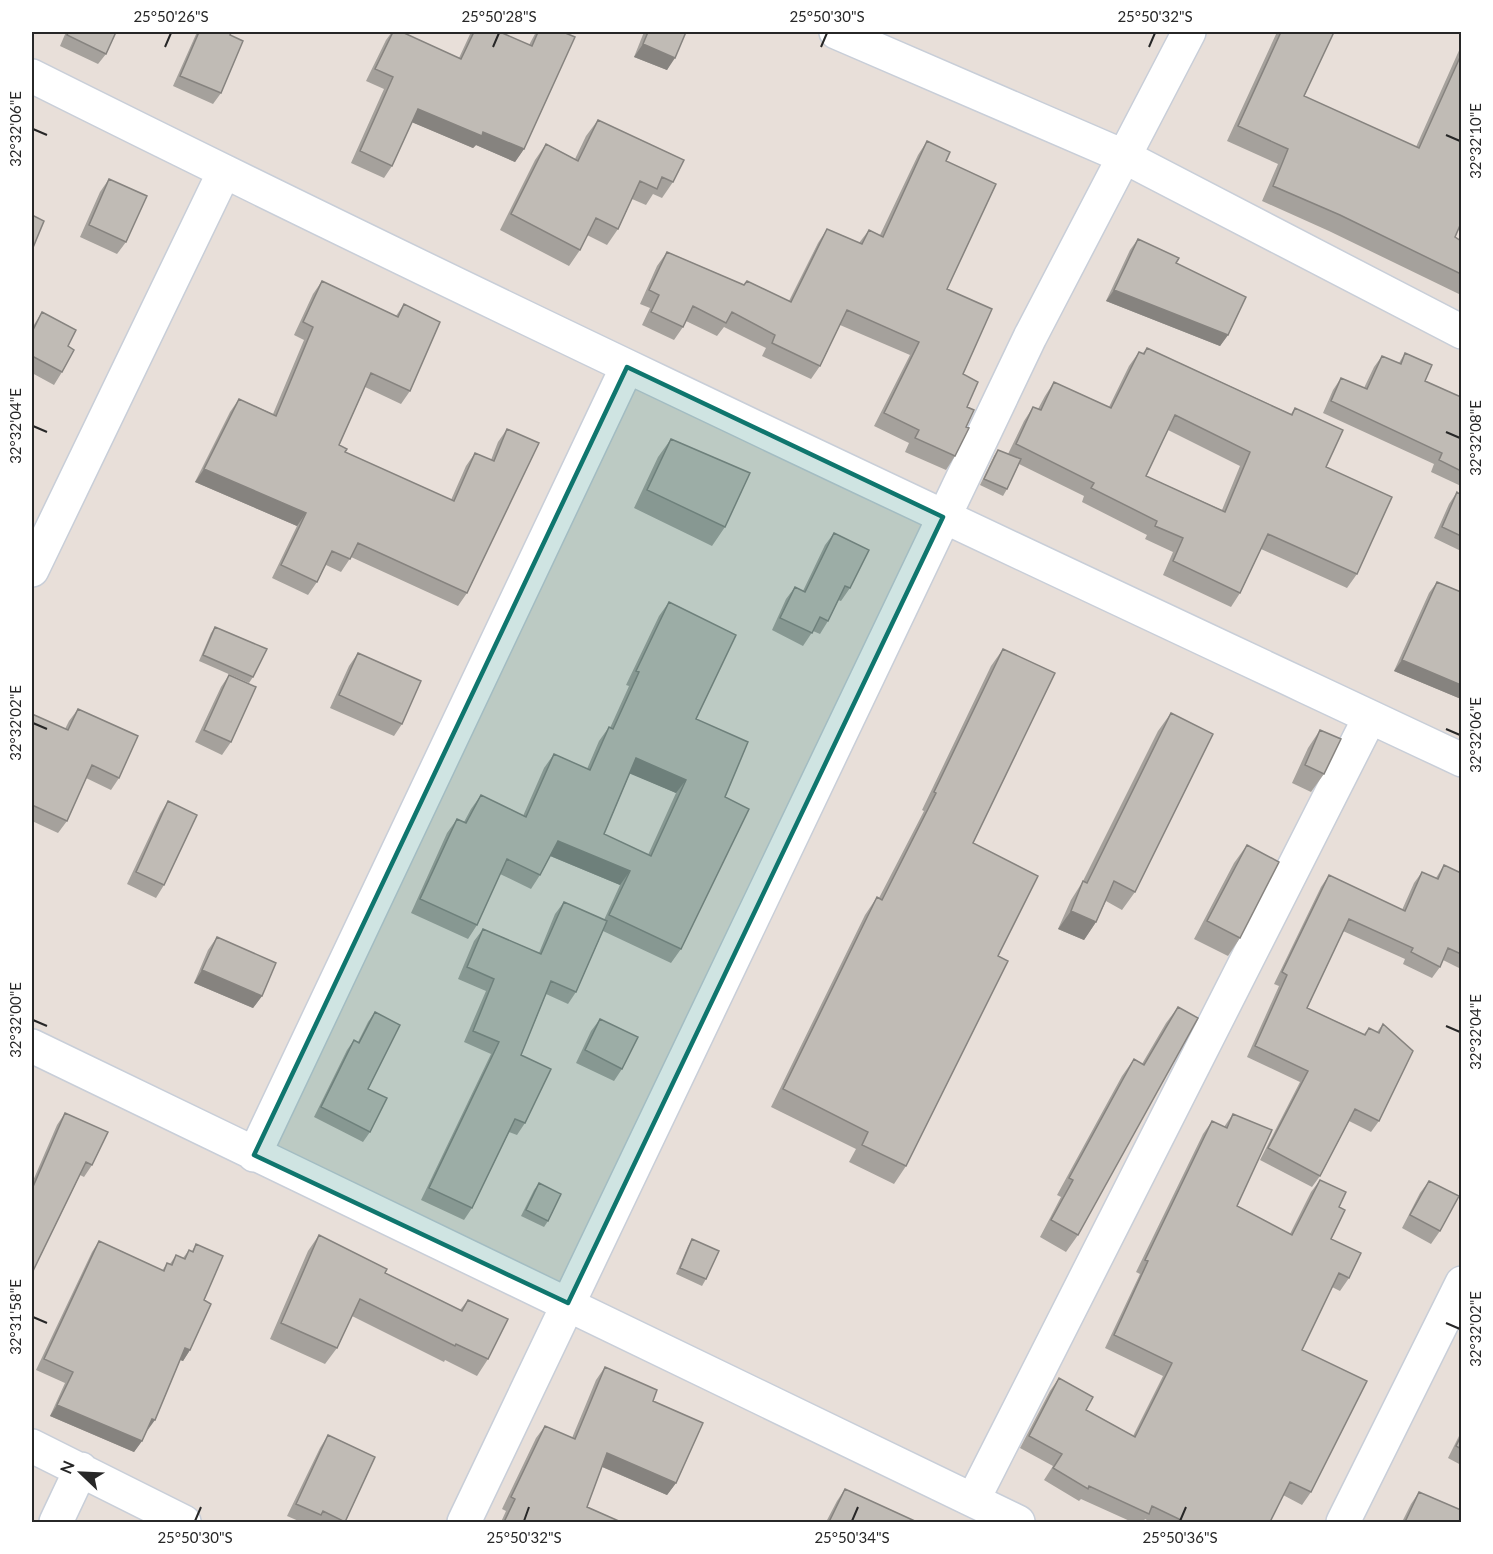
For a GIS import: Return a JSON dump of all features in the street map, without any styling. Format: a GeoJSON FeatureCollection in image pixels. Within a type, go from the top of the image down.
{"type":"FeatureCollection","features":[{"type":"Feature","properties":{"kind":"street"},"geometry":{"type":"LineString","coordinates":[[836,32],[1123,156],[1461,332]]}},
{"type":"Feature","properties":{"kind":"street"},"geometry":{"type":"LineString","coordinates":[[464,1522],[1030,337],[1189,32]]}},
{"type":"Feature","properties":{"kind":"street"},"geometry":{"type":"LineString","coordinates":[[32,75],[224,172],[627,367],[1461,760]]}},
{"type":"Feature","properties":{"kind":"street"},"geometry":{"type":"LineString","coordinates":[[32,570],[224,172]]}},
{"type":"Feature","properties":{"kind":"street"},"geometry":{"type":"LineString","coordinates":[[254,1155],[627,367]]}},
{"type":"Feature","properties":{"kind":"street"},"geometry":{"type":"LineString","coordinates":[[973,1500],[1370,717]]}},
{"type":"Feature","properties":{"kind":"street"},"geometry":{"type":"LineString","coordinates":[[32,1046],[1018,1522]]}},
{"type":"Feature","properties":{"kind":"street"},"geometry":{"type":"LineString","coordinates":[[1343,1522],[1461,1283]]}},
{"type":"Feature","properties":{"kind":"street"},"geometry":{"type":"LineString","coordinates":[[32,1446],[184,1522]]}},
{"type":"Feature","properties":{"kind":"street"},"geometry":{"type":"LineString","coordinates":[[56,1522],[81,1469]]}},
{"type":"Feature","properties":{"kind":"highlighted area"},"geometry":{"type":"Polygon","coordinates":[[[627,367],[943,517],[568,1303],[254,1155],[627,367]]]}},
{"type":"Feature","properties":{"kind":"building"},"geometry":{"type":"Polygon","coordinates":[[[69,32],[116,32],[106,54],[67,35],[69,32]]]}},
{"type":"Feature","properties":{"kind":"building"},"geometry":{"type":"Polygon","coordinates":[[[199,32],[232,32],[230,35],[243,41],[221,93],[180,76],[199,32]]]}},
{"type":"Feature","properties":{"kind":"building"},"geometry":{"type":"Polygon","coordinates":[[[393,32],[402,32],[461,59],[474,32],[500,32],[532,46],[538,32],[563,32],[575,37],[524,149],[483,132],[482,136],[418,109],[392,166],[360,151],[393,77],[375,69],[393,32]]]}},
{"type":"Feature","properties":{"kind":"building"},"geometry":{"type":"Polygon","coordinates":[[[648,32],[686,32],[675,58],[643,44],[648,32]]]}},
{"type":"Feature","properties":{"kind":"building"},"geometry":{"type":"Polygon","coordinates":[[[1281,32],[1334,32],[1304,96],[1419,148],[1461,55],[1461,223],[1455,237],[1461,241],[1461,274],[1340,215],[1273,186],[1288,149],[1238,126],[1281,32]]]}},
{"type":"Feature","properties":{"kind":"building"},"geometry":{"type":"Polygon","coordinates":[[[598,120],[684,160],[673,182],[662,177],[657,189],[640,181],[618,229],[596,218],[580,250],[511,214],[546,144],[578,161],[598,120]]]}},
{"type":"Feature","properties":{"kind":"building"},"geometry":{"type":"Polygon","coordinates":[[[927,141],[950,152],[946,161],[996,184],[947,289],[992,309],[963,374],[978,382],[967,407],[974,410],[966,427],[969,428],[955,456],[915,438],[919,430],[884,413],[919,342],[847,310],[820,366],[772,343],[775,335],[732,312],[726,323],[693,306],[683,327],[651,312],[659,295],[649,290],[667,252],[744,285],[747,281],[791,302],[827,229],[862,244],[869,230],[883,237],[927,141]]]}},
{"type":"Feature","properties":{"kind":"building"},"geometry":{"type":"Polygon","coordinates":[[[109,179],[147,196],[126,242],[89,225],[109,179]]]}},
{"type":"Feature","properties":{"kind":"building"},"geometry":{"type":"Polygon","coordinates":[[[32,215],[44,221],[32,250],[32,215]]]}},
{"type":"Feature","properties":{"kind":"building"},"geometry":{"type":"Polygon","coordinates":[[[1138,239],[1179,258],[1176,263],[1246,297],[1228,335],[1114,290],[1138,239]]]}},
{"type":"Feature","properties":{"kind":"building"},"geometry":{"type":"Polygon","coordinates":[[[322,281],[398,317],[404,304],[440,322],[410,391],[371,373],[339,445],[347,449],[345,452],[454,501],[475,453],[494,461],[507,429],[539,443],[467,593],[358,543],[350,559],[332,551],[317,582],[281,565],[306,513],[204,469],[239,399],[276,416],[313,327],[303,322],[322,281]]]}},
{"type":"Feature","properties":{"kind":"building"},"geometry":{"type":"Polygon","coordinates":[[[42,312],[76,330],[68,346],[74,350],[62,372],[32,356],[32,332],[42,312]]]}},
{"type":"Feature","properties":{"kind":"building"},"geometry":{"type":"Polygon","coordinates":[[[1147,348],[1292,415],[1295,408],[1343,430],[1326,467],[1392,497],[1357,574],[1268,534],[1240,593],[1173,561],[1183,538],[1155,526],[1157,521],[1091,488],[1094,483],[1016,444],[1033,407],[1041,410],[1054,382],[1111,408],[1139,352],[1144,354],[1147,348]],[[1175,415],[1146,476],[1225,512],[1250,452],[1175,415]]]}},
{"type":"Feature","properties":{"kind":"building"},"geometry":{"type":"Polygon","coordinates":[[[1405,353],[1432,365],[1425,381],[1461,397],[1461,471],[1439,460],[1442,453],[1331,401],[1341,378],[1367,389],[1382,356],[1401,364],[1405,353]]]}},
{"type":"Feature","properties":{"kind":"building"},"geometry":{"type":"Polygon","coordinates":[[[671,439],[750,473],[725,527],[647,490],[671,439]]]}},
{"type":"Feature","properties":{"kind":"building"},"geometry":{"type":"Polygon","coordinates":[[[998,450],[1021,459],[1007,489],[984,479],[998,450]]]}},
{"type":"Feature","properties":{"kind":"building"},"geometry":{"type":"Polygon","coordinates":[[[1457,492],[1461,495],[1461,536],[1442,527],[1457,492]]]}},
{"type":"Feature","properties":{"kind":"building"},"geometry":{"type":"Polygon","coordinates":[[[834,533],[869,550],[850,588],[845,586],[828,621],[820,617],[812,633],[780,618],[795,587],[805,592],[834,533]]]}},
{"type":"Feature","properties":{"kind":"building"},"geometry":{"type":"Polygon","coordinates":[[[1437,582],[1461,592],[1461,685],[1402,660],[1437,582]]]}},
{"type":"Feature","properties":{"kind":"building"},"geometry":{"type":"Polygon","coordinates":[[[669,602],[736,635],[696,719],[748,742],[725,797],[749,809],[681,949],[609,915],[630,871],[558,841],[540,875],[507,859],[477,925],[420,899],[457,819],[466,823],[481,795],[526,817],[554,754],[590,770],[609,727],[613,729],[639,672],[636,671],[669,602]],[[636,758],[604,834],[651,856],[686,780],[636,758]]]}},
{"type":"Feature","properties":{"kind":"building"},"geometry":{"type":"Polygon","coordinates":[[[215,627],[267,649],[253,677],[203,655],[215,627]]]}},
{"type":"Feature","properties":{"kind":"building"},"geometry":{"type":"Polygon","coordinates":[[[1003,649],[1055,673],[973,843],[1038,876],[998,956],[1008,961],[906,1166],[862,1145],[868,1132],[783,1089],[877,897],[882,900],[936,793],[934,792],[1003,649]]]}},
{"type":"Feature","properties":{"kind":"building"},"geometry":{"type":"Polygon","coordinates":[[[358,653],[421,681],[402,724],[339,695],[358,653]]]}},
{"type":"Feature","properties":{"kind":"building"},"geometry":{"type":"Polygon","coordinates":[[[229,675],[256,687],[231,742],[204,730],[229,675]]]}},
{"type":"Feature","properties":{"kind":"building"},"geometry":{"type":"Polygon","coordinates":[[[78,709],[138,736],[119,778],[92,765],[67,821],[32,805],[32,714],[68,730],[78,709]]]}},
{"type":"Feature","properties":{"kind":"building"},"geometry":{"type":"Polygon","coordinates":[[[1171,713],[1213,734],[1135,892],[1114,881],[1096,922],[1071,911],[1083,881],[1087,883],[1171,713]]]}},
{"type":"Feature","properties":{"kind":"building"},"geometry":{"type":"Polygon","coordinates":[[[1320,730],[1341,739],[1324,774],[1305,765],[1320,730]]]}},
{"type":"Feature","properties":{"kind":"building"},"geometry":{"type":"Polygon","coordinates":[[[168,801],[197,815],[164,885],[136,872],[168,801]]]}},
{"type":"Feature","properties":{"kind":"building"},"geometry":{"type":"Polygon","coordinates":[[[1247,845],[1279,862],[1240,938],[1207,921],[1247,845]]]}},
{"type":"Feature","properties":{"kind":"building"},"geometry":{"type":"Polygon","coordinates":[[[1444,865],[1461,873],[1461,954],[1448,948],[1440,967],[1411,952],[1413,948],[1349,919],[1307,1008],[1365,1035],[1369,1028],[1379,1033],[1383,1024],[1413,1051],[1379,1121],[1355,1109],[1320,1176],[1268,1148],[1308,1071],[1255,1046],[1287,975],[1282,972],[1329,875],[1405,911],[1422,872],[1438,879],[1444,865]]]}},
{"type":"Feature","properties":{"kind":"building"},"geometry":{"type":"Polygon","coordinates":[[[564,902],[607,921],[576,992],[551,981],[521,1055],[551,1069],[525,1123],[515,1119],[472,1208],[429,1188],[499,1042],[473,1031],[494,979],[467,967],[483,929],[541,954],[564,902]]]}},
{"type":"Feature","properties":{"kind":"building"},"geometry":{"type":"Polygon","coordinates":[[[217,937],[276,963],[262,996],[202,970],[217,937]]]}},
{"type":"Feature","properties":{"kind":"building"},"geometry":{"type":"Polygon","coordinates":[[[1178,1007],[1198,1018],[1078,1235],[1051,1220],[1073,1180],[1069,1178],[1134,1059],[1144,1065],[1178,1007]]]}},
{"type":"Feature","properties":{"kind":"building"},"geometry":{"type":"Polygon","coordinates":[[[375,1012],[400,1025],[368,1089],[387,1098],[370,1132],[321,1107],[354,1040],[359,1043],[375,1012]]]}},
{"type":"Feature","properties":{"kind":"building"},"geometry":{"type":"Polygon","coordinates":[[[600,1019],[638,1037],[622,1069],[585,1050],[600,1019]]]}},
{"type":"Feature","properties":{"kind":"building"},"geometry":{"type":"Polygon","coordinates":[[[65,1113],[108,1132],[92,1165],[86,1162],[32,1273],[32,1189],[65,1113]]]}},
{"type":"Feature","properties":{"kind":"building"},"geometry":{"type":"Polygon","coordinates":[[[1233,1114],[1272,1130],[1237,1206],[1292,1235],[1320,1180],[1346,1192],[1339,1207],[1345,1210],[1331,1239],[1361,1253],[1349,1278],[1339,1273],[1302,1350],[1367,1381],[1311,1492],[1290,1482],[1270,1522],[1185,1522],[1152,1506],[1149,1514],[1089,1486],[1088,1489],[1053,1468],[1062,1454],[1029,1436],[1059,1378],[1093,1397],[1086,1410],[1135,1437],[1172,1363],[1114,1335],[1148,1261],[1145,1260],[1212,1121],[1227,1128],[1233,1114]]]}},
{"type":"Feature","properties":{"kind":"building"},"geometry":{"type":"Polygon","coordinates":[[[1429,1181],[1459,1196],[1440,1231],[1410,1215],[1429,1181]]]}},
{"type":"Feature","properties":{"kind":"building"},"geometry":{"type":"Polygon","coordinates":[[[539,1183],[561,1194],[548,1221],[526,1210],[539,1183]]]}},
{"type":"Feature","properties":{"kind":"building"},"geometry":{"type":"Polygon","coordinates":[[[319,1235],[387,1269],[385,1273],[462,1311],[468,1300],[508,1319],[488,1359],[456,1344],[455,1346],[360,1299],[337,1348],[281,1323],[319,1235]]]}},
{"type":"Feature","properties":{"kind":"building"},"geometry":{"type":"Polygon","coordinates":[[[692,1239],[719,1251],[706,1279],[680,1268],[692,1239]]]}},
{"type":"Feature","properties":{"kind":"building"},"geometry":{"type":"Polygon","coordinates":[[[99,1241],[164,1271],[167,1263],[172,1265],[176,1255],[185,1259],[189,1250],[193,1252],[196,1244],[223,1256],[204,1300],[211,1304],[190,1350],[185,1348],[155,1420],[152,1419],[142,1441],[57,1405],[73,1372],[44,1359],[99,1241]]]}},
{"type":"Feature","properties":{"kind":"building"},"geometry":{"type":"Polygon","coordinates":[[[605,1367],[657,1390],[653,1401],[703,1423],[676,1483],[607,1453],[587,1507],[621,1522],[504,1522],[515,1499],[511,1497],[545,1426],[575,1439],[605,1367]]]}},
{"type":"Feature","properties":{"kind":"building"},"geometry":{"type":"Polygon","coordinates":[[[328,1435],[375,1457],[345,1522],[323,1511],[321,1515],[296,1504],[328,1435]]]}},
{"type":"Feature","properties":{"kind":"building"},"geometry":{"type":"Polygon","coordinates":[[[1461,1436],[1461,1449],[1456,1446],[1461,1436]]]}},
{"type":"Feature","properties":{"kind":"building"},"geometry":{"type":"Polygon","coordinates":[[[845,1489],[917,1522],[829,1522],[845,1489]]]}},
{"type":"Feature","properties":{"kind":"building"},"geometry":{"type":"Polygon","coordinates":[[[1419,1492],[1461,1510],[1461,1522],[1405,1522],[1419,1492]]]}}]}
